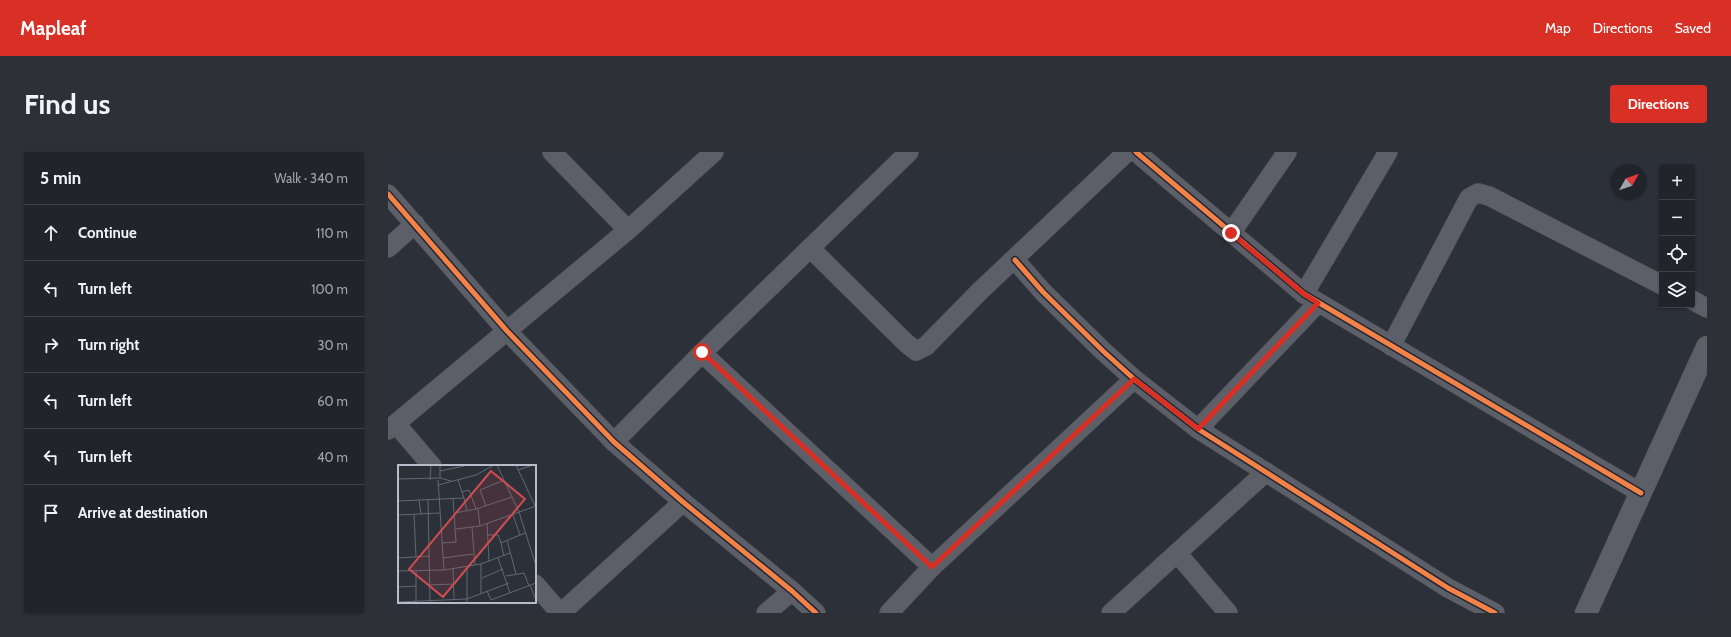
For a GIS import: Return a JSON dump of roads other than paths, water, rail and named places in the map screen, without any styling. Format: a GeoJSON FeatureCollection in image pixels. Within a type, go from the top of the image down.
{"type":"FeatureCollection","features":[{"type":"Feature","properties":{"kind":"street"},"geometry":{"type":"LineString","coordinates":[[552,152],[628,230]]}},
{"type":"Feature","properties":{"kind":"street"},"geometry":{"type":"LineString","coordinates":[[431,465],[392,427],[628,230],[714,152]]}},
{"type":"Feature","properties":{"kind":"street"},"geometry":{"type":"LineString","coordinates":[[614,442],[702,352],[909,152]]}},
{"type":"Feature","properties":{"kind":"street"},"geometry":{"type":"LineString","coordinates":[[810,248],[906,343],[916,351],[926,346],[980,291],[1015,260],[1127,152]]}},
{"type":"Feature","properties":{"kind":"street"},"geometry":{"type":"LineString","coordinates":[[1136,152],[1231,233],[1311,298],[1641,493]]}},
{"type":"Feature","properties":{"kind":"street"},"geometry":{"type":"LineString","coordinates":[[1231,233],[1287,152]]}},
{"type":"Feature","properties":{"kind":"street"},"geometry":{"type":"LineString","coordinates":[[1198,429],[1311,298],[1388,152]]}},
{"type":"Feature","properties":{"kind":"street"},"geometry":{"type":"LineString","coordinates":[[1391,346],[1469,198],[1478,193],[1489,196],[1659,282]]}},
{"type":"Feature","properties":{"kind":"street"},"geometry":{"type":"LineString","coordinates":[[388,194],[507,331],[614,442],[683,502],[792,591],[816,613]]}},
{"type":"Feature","properties":{"kind":"street"},"geometry":{"type":"LineString","coordinates":[[388,248],[415,224]]}},
{"type":"Feature","properties":{"kind":"street"},"geometry":{"type":"LineString","coordinates":[[1015,260],[1072,322],[1134,379],[1198,429],[1448,588],[1495,613]]}},
{"type":"Feature","properties":{"kind":"street"},"geometry":{"type":"LineString","coordinates":[[1695,302],[1707,308]]}},
{"type":"Feature","properties":{"kind":"street"},"geometry":{"type":"LineString","coordinates":[[1586,613],[1707,347]]}},
{"type":"Feature","properties":{"kind":"street"},"geometry":{"type":"LineString","coordinates":[[702,352],[932,567]]}},
{"type":"Feature","properties":{"kind":"street"},"geometry":{"type":"LineString","coordinates":[[889,613],[932,567],[1134,379]]}},
{"type":"Feature","properties":{"kind":"street"},"geometry":{"type":"LineString","coordinates":[[1111,613],[1266,472]]}},
{"type":"Feature","properties":{"kind":"street"},"geometry":{"type":"LineString","coordinates":[[536,585],[560,613],[683,502]]}},
{"type":"Feature","properties":{"kind":"street"},"geometry":{"type":"LineString","coordinates":[[1177,553],[1228,613]]}},
{"type":"Feature","properties":{"kind":"street"},"geometry":{"type":"LineString","coordinates":[[766,613],[792,591]]}}]}
